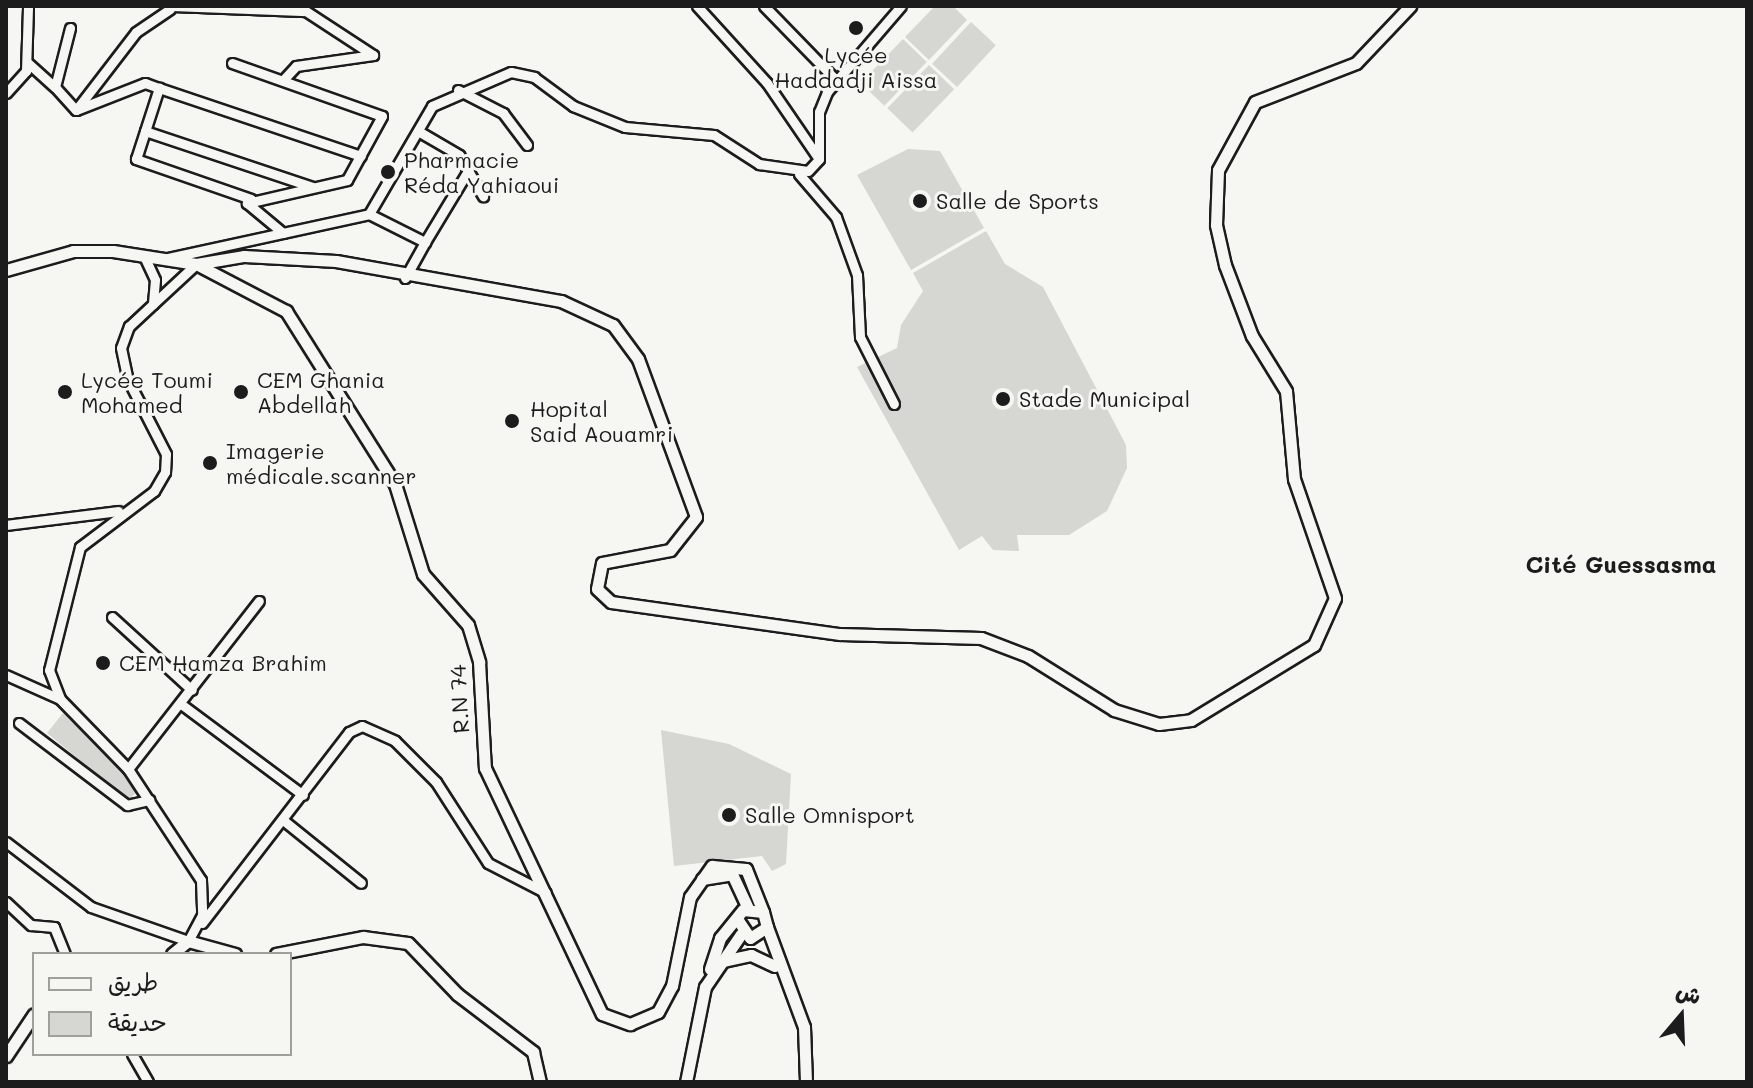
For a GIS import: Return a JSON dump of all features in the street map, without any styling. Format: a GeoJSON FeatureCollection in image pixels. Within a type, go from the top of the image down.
{"type":"FeatureCollection","features":[{"type":"Feature","properties":{"kind":"main road"},"geometry":{"type":"LineString","coordinates":[[196,264],[291,256],[405,278],[561,301],[624,337],[675,447],[696,517],[670,550],[602,563],[597,589],[611,602],[840,634],[981,638],[1028,656],[1114,710],[1159,724],[1191,720],[1314,645],[1335,598],[1294,479],[1286,391],[1252,336],[1225,265],[1216,225],[1218,170],[1255,102],[1356,63],[1410,6]]}},
{"type":"Feature","properties":{"kind":"main road","name":"R.N 74"},"geometry":{"type":"LineString","coordinates":[[6,270],[73,251],[165,259],[196,264],[286,311],[395,484],[423,574],[453,604],[476,646],[485,768],[507,825],[548,894],[590,997],[602,1014],[630,1024],[658,1012],[667,998],[687,907],[701,879]]}},
{"type":"Feature","properties":{"kind":"main road"},"geometry":{"type":"LineString","coordinates":[[701,879],[717,864],[739,864],[753,880],[810,1050],[806,1082]]}},
{"type":"Feature","properties":{"kind":"main road"},"geometry":{"type":"LineString","coordinates":[[701,879],[732,874],[748,908],[763,912]]}},
{"type":"Feature","properties":{"kind":"main road"},"geometry":{"type":"LineString","coordinates":[[686,1082],[720,938],[748,908]]}},
{"type":"Feature","properties":{"kind":"main road"},"geometry":{"type":"LineString","coordinates":[[737,919],[746,936],[785,978]]}},
{"type":"Feature","properties":{"kind":"main road"},"geometry":{"type":"LineString","coordinates":[[710,974],[717,962],[746,936],[767,927]]}},
{"type":"Feature","properties":{"kind":"main road"},"geometry":{"type":"LineString","coordinates":[[286,952],[363,937],[408,943],[457,994],[533,1052],[540,1082]]}},
{"type":"Feature","properties":{"kind":"main road"},"geometry":{"type":"LineString","coordinates":[[174,952],[188,941],[228,952]]}},
{"type":"Feature","properties":{"kind":"main road"},"geometry":{"type":"LineString","coordinates":[[717,962],[742,954],[775,966]]}},
{"type":"Feature","properties":{"kind":"main road"},"geometry":{"type":"LineString","coordinates":[[6,1056],[32,1017]]}},
{"type":"Feature","properties":{"kind":"street"},"geometry":{"type":"LineString","coordinates":[[6,93],[23,80],[28,63],[28,6]]}},
{"type":"Feature","properties":{"kind":"street"},"geometry":{"type":"LineString","coordinates":[[697,6],[767,83],[819,159]]}},
{"type":"Feature","properties":{"kind":"street"},"geometry":{"type":"LineString","coordinates":[[764,6],[836,80]]}},
{"type":"Feature","properties":{"kind":"street"},"geometry":{"type":"LineString","coordinates":[[819,159],[819,112],[836,80],[901,6]]}},
{"type":"Feature","properties":{"kind":"street"},"geometry":{"type":"LineString","coordinates":[[76,110],[136,32],[170,8],[301,8],[373,55],[296,66],[283,80]]}},
{"type":"Feature","properties":{"kind":"street"},"geometry":{"type":"LineString","coordinates":[[55,87],[70,28]]}},
{"type":"Feature","properties":{"kind":"street"},"geometry":{"type":"LineString","coordinates":[[28,63],[76,110]]}},
{"type":"Feature","properties":{"kind":"street"},"geometry":{"type":"LineString","coordinates":[[159,88],[136,159],[251,199],[347,180],[382,116],[232,63]]}},
{"type":"Feature","properties":{"kind":"street"},"geometry":{"type":"LineString","coordinates":[[369,214],[432,106],[458,90],[523,72],[580,110],[625,127],[714,135],[759,164],[799,174],[836,217],[857,275],[860,337],[894,404]]}},
{"type":"Feature","properties":{"kind":"street"},"geometry":{"type":"LineString","coordinates":[[76,110],[145,83],[361,156]]}},
{"type":"Feature","properties":{"kind":"street"},"geometry":{"type":"LineString","coordinates":[[458,90],[509,118],[527,145]]}},
{"type":"Feature","properties":{"kind":"street"},"geometry":{"type":"LineString","coordinates":[[145,131],[315,188]]}},
{"type":"Feature","properties":{"kind":"street"},"geometry":{"type":"LineString","coordinates":[[418,131],[469,169],[483,196]]}},
{"type":"Feature","properties":{"kind":"street"},"geometry":{"type":"LineString","coordinates":[[799,174],[819,159]]}},
{"type":"Feature","properties":{"kind":"street"},"geometry":{"type":"LineString","coordinates":[[405,278],[469,169]]}},
{"type":"Feature","properties":{"kind":"street"},"geometry":{"type":"LineString","coordinates":[[251,199],[248,210],[283,233]]}},
{"type":"Feature","properties":{"kind":"street"},"geometry":{"type":"LineString","coordinates":[[165,259],[369,214],[425,242]]}},
{"type":"Feature","properties":{"kind":"street"},"geometry":{"type":"LineString","coordinates":[[144,256],[155,280],[153,304]]}},
{"type":"Feature","properties":{"kind":"street"},"geometry":{"type":"LineString","coordinates":[[60,699],[49,670],[80,547],[154,491],[165,472],[166,454],[128,380],[121,348],[129,326],[196,264]]}},
{"type":"Feature","properties":{"kind":"street"},"geometry":{"type":"LineString","coordinates":[[6,525],[125,510]]}},
{"type":"Feature","properties":{"kind":"street"},"geometry":{"type":"LineString","coordinates":[[128,769],[259,601]]}},
{"type":"Feature","properties":{"kind":"street"},"geometry":{"type":"LineString","coordinates":[[112,617],[192,690]]}},
{"type":"Feature","properties":{"kind":"street"},"geometry":{"type":"LineString","coordinates":[[6,675],[60,699],[128,769],[201,880],[202,915],[188,941]]}},
{"type":"Feature","properties":{"kind":"street"},"geometry":{"type":"LineString","coordinates":[[181,704],[303,795]]}},
{"type":"Feature","properties":{"kind":"street"},"geometry":{"type":"LineString","coordinates":[[19,723],[127,805],[149,800]]}},
{"type":"Feature","properties":{"kind":"street"},"geometry":{"type":"LineString","coordinates":[[188,941],[349,732],[379,730],[436,782],[488,863],[548,894]]}},
{"type":"Feature","properties":{"kind":"street"},"geometry":{"type":"LineString","coordinates":[[283,820],[361,883]]}},
{"type":"Feature","properties":{"kind":"street"},"geometry":{"type":"LineString","coordinates":[[6,842],[91,907],[188,941]]}},
{"type":"Feature","properties":{"kind":"street"},"geometry":{"type":"LineString","coordinates":[[6,902],[31,925],[54,927],[64,952]]}},
{"type":"Feature","properties":{"kind":"street"},"geometry":{"type":"LineString","coordinates":[[133,1056],[148,1082]]}},
{"type":"Feature","properties":{"kind":"green space"},"geometry":{"type":"Polygon","coordinates":[[[935,6],[953,6],[967,20],[929,60],[905,37],[935,6]]]}},
{"type":"Feature","properties":{"kind":"green space"},"geometry":{"type":"Polygon","coordinates":[[[971,22],[996,45],[957,87],[932,64],[971,22]]]}},
{"type":"Feature","properties":{"kind":"green space"},"geometry":{"type":"Polygon","coordinates":[[[903,39],[927,62],[884,106],[861,83],[903,39]]]}},
{"type":"Feature","properties":{"kind":"green space"},"geometry":{"type":"Polygon","coordinates":[[[929,65],[954,89],[912,132],[887,108],[929,65]]]}},
{"type":"Feature","properties":{"kind":"green space","name":"Salle de Sports"},"geometry":{"type":"Polygon","coordinates":[[[908,149],[940,151],[984,228],[911,270],[857,175],[908,149]]]}},
{"type":"Feature","properties":{"kind":"green space","name":"Stade Municipal"},"geometry":{"type":"Polygon","coordinates":[[[986,231],[1005,264],[1043,287],[1126,445],[1127,468],[1107,511],[1069,535],[1017,535],[1019,551],[993,550],[982,536],[959,550],[857,367],[897,348],[901,325],[923,291],[913,273],[986,231]]]}},
{"type":"Feature","properties":{"kind":"green space"},"geometry":{"type":"Polygon","coordinates":[[[63,713],[124,774],[137,792],[128,800],[47,733],[63,713]]]}},
{"type":"Feature","properties":{"kind":"green space","name":"Salle Omnisport"},"geometry":{"type":"Polygon","coordinates":[[[661,730],[729,744],[791,774],[786,864],[772,871],[762,856],[674,866],[661,730]]]}},
{"type":"Feature","properties":{"kind":"place","name":"Lycée Haddadji Aissa"},"geometry":{"type":"Point","coordinates":[856,28]}},
{"type":"Feature","properties":{"kind":"place","name":"Pharmacie Réda Yahiaoui"},"geometry":{"type":"Point","coordinates":[388,172]}},
{"type":"Feature","properties":{"kind":"place","name":"Salle de Sports"},"geometry":{"type":"Point","coordinates":[920,201]}},
{"type":"Feature","properties":{"kind":"place","name":"Lycée Toumi Mohamed"},"geometry":{"type":"Point","coordinates":[65,392]}},
{"type":"Feature","properties":{"kind":"place","name":"CEM Ghania Abdellah"},"geometry":{"type":"Point","coordinates":[241,392]}},
{"type":"Feature","properties":{"kind":"place","name":"Stade Municipal"},"geometry":{"type":"Point","coordinates":[1003,399]}},
{"type":"Feature","properties":{"kind":"place","name":"Hopital Said Aouamri"},"geometry":{"type":"Point","coordinates":[512,421]}},
{"type":"Feature","properties":{"kind":"place","name":"Imagerie médicale.scanner"},"geometry":{"type":"Point","coordinates":[210,463]}},
{"type":"Feature","properties":{"kind":"place","name":"CEM Hamza Brahim"},"geometry":{"type":"Point","coordinates":[103,663]}},
{"type":"Feature","properties":{"kind":"place","name":"Salle Omnisport"},"geometry":{"type":"Point","coordinates":[729,815]}},
{"type":"Feature","properties":{"kind":"district","name":"Cité Guessasma"},"geometry":{"type":"Point","coordinates":[1621,564]}}]}
